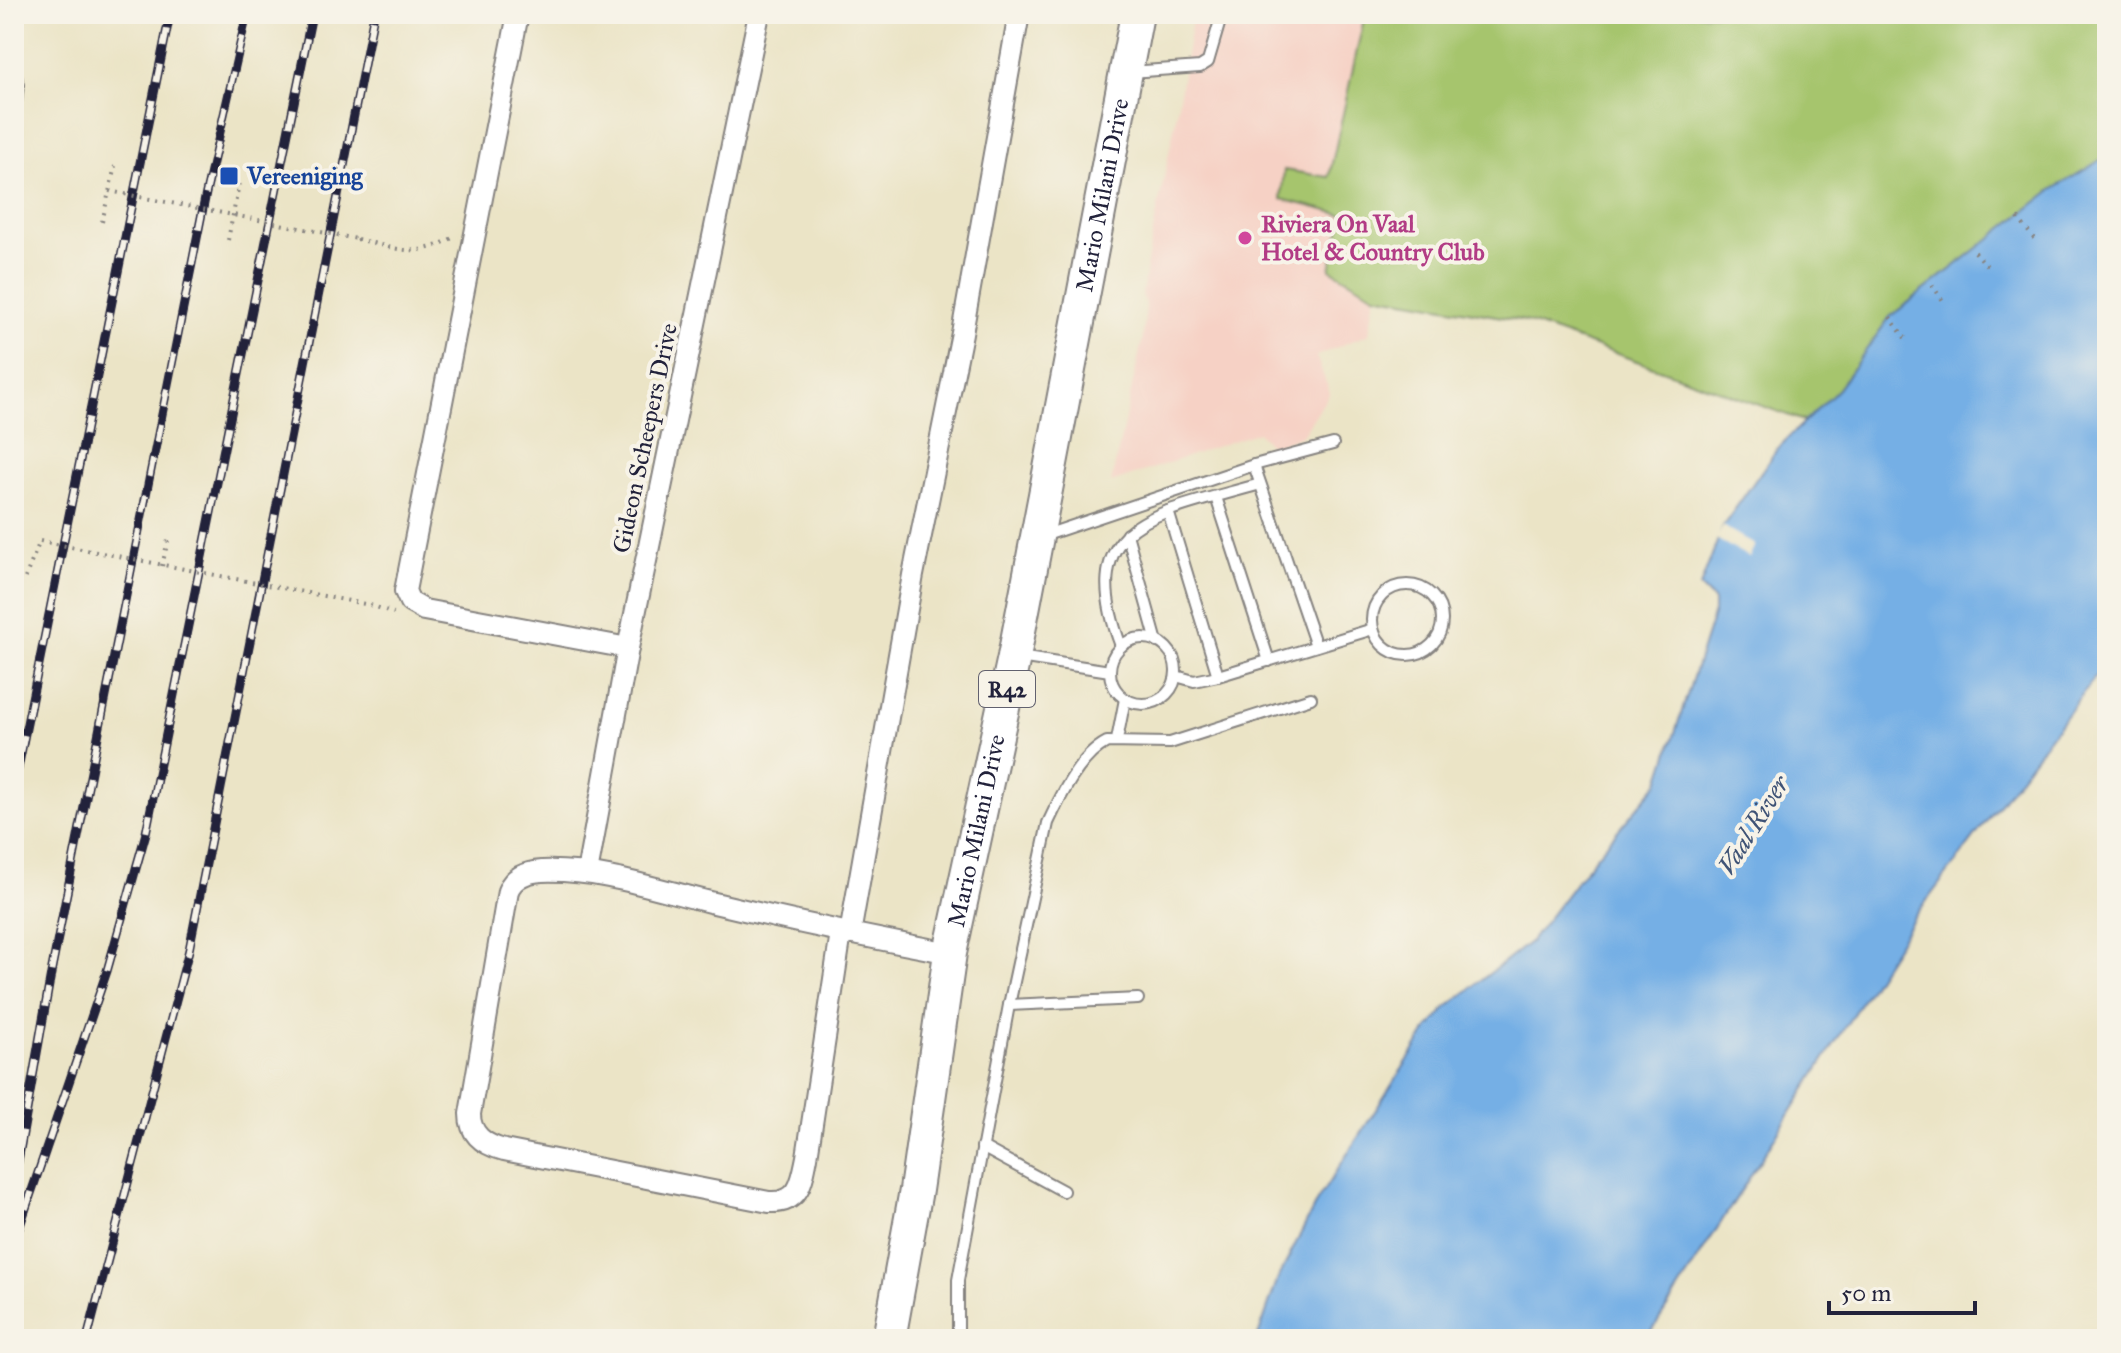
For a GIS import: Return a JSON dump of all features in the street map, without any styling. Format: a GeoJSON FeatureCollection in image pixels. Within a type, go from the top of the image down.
{"type":"FeatureCollection","features":[{"type":"Feature","properties":{"kind":"main road","name":"Mario Milani Drive"},"geometry":{"type":"LineString","coordinates":[[889,1339],[916,1190],[950,953],[1014,657],[1034,539],[1139,23]]}},
{"type":"Feature","properties":{"kind":"street"},"geometry":{"type":"LineString","coordinates":[[518,14],[405,582],[406,596],[424,610],[628,648]]}},
{"type":"Feature","properties":{"kind":"street","name":"Gideon Scheepers Drive"},"geometry":{"type":"LineString","coordinates":[[587,873],[628,648],[759,14]]}},
{"type":"Feature","properties":{"kind":"street"},"geometry":{"type":"LineString","coordinates":[[950,953],[846,933],[587,873],[534,872],[515,879],[509,887],[470,1114],[477,1136],[498,1148],[769,1202],[791,1198],[803,1181],[846,933],[1019,14]]}},
{"type":"Feature","properties":{"kind":"lane"},"geometry":{"type":"LineString","coordinates":[[1128,73],[1200,67],[1208,62],[1222,14]]}},
{"type":"Feature","properties":{"kind":"lane"},"geometry":{"type":"LineString","coordinates":[[14,67],[18,85],[14,120]]}},
{"type":"Feature","properties":{"kind":"lane"},"geometry":{"type":"LineString","coordinates":[[1034,539],[1254,465],[1333,444]]}},
{"type":"Feature","properties":{"kind":"lane"},"geometry":{"type":"LineString","coordinates":[[1254,465],[1316,646]]}},
{"type":"Feature","properties":{"kind":"lane"},"geometry":{"type":"LineString","coordinates":[[1121,646],[1145,638],[1157,642],[1173,656],[1176,676],[1166,695],[1147,704],[1125,699],[1112,682],[1110,671],[1121,646],[1110,616],[1107,586],[1113,550],[1127,534],[1168,511],[1260,484]]}},
{"type":"Feature","properties":{"kind":"lane"},"geometry":{"type":"LineString","coordinates":[[1216,497],[1269,661]]}},
{"type":"Feature","properties":{"kind":"lane"},"geometry":{"type":"LineString","coordinates":[[1168,511],[1218,676]]}},
{"type":"Feature","properties":{"kind":"lane"},"geometry":{"type":"LineString","coordinates":[[1127,534],[1157,642]]}},
{"type":"Feature","properties":{"kind":"lane"},"geometry":{"type":"LineString","coordinates":[[1416,586],[1427,591],[1441,609],[1441,631],[1428,649],[1417,654],[1395,653],[1385,648],[1373,629],[1375,605],[1392,588],[1416,586]]}},
{"type":"Feature","properties":{"kind":"lane"},"geometry":{"type":"LineString","coordinates":[[1176,676],[1194,681],[1218,676],[1373,629]]}},
{"type":"Feature","properties":{"kind":"lane"},"geometry":{"type":"LineString","coordinates":[[1014,657],[1110,671]]}},
{"type":"Feature","properties":{"kind":"lane"},"geometry":{"type":"LineString","coordinates":[[958,1339],[958,1280],[1009,1005],[1048,823],[1090,754],[1098,747],[1117,740],[1144,745],[1170,743],[1311,698]]}},
{"type":"Feature","properties":{"kind":"lane"},"geometry":{"type":"LineString","coordinates":[[1117,740],[1125,699]]}},
{"type":"Feature","properties":{"kind":"lane"},"geometry":{"type":"LineString","coordinates":[[1009,1005],[1138,999]]}},
{"type":"Feature","properties":{"kind":"lane"},"geometry":{"type":"LineString","coordinates":[[982,1147],[1063,1191]]}},
{"type":"Feature","properties":{"kind":"path"},"geometry":{"type":"LineString","coordinates":[[102,222],[115,166]]}},
{"type":"Feature","properties":{"kind":"path"},"geometry":{"type":"LineString","coordinates":[[228,240],[239,184]]}},
{"type":"Feature","properties":{"kind":"path"},"geometry":{"type":"LineString","coordinates":[[109,191],[416,253],[433,250],[476,224]]}},
{"type":"Feature","properties":{"kind":"path"},"geometry":{"type":"LineString","coordinates":[[2018,218],[2035,240]]}},
{"type":"Feature","properties":{"kind":"path"},"geometry":{"type":"LineString","coordinates":[[1975,252],[1988,267]]}},
{"type":"Feature","properties":{"kind":"path"},"geometry":{"type":"LineString","coordinates":[[1932,285],[1944,302]]}},
{"type":"Feature","properties":{"kind":"path"},"geometry":{"type":"LineString","coordinates":[[1890,317],[1905,338]]}},
{"type":"Feature","properties":{"kind":"path"},"geometry":{"type":"LineString","coordinates":[[162,566],[169,536]]}},
{"type":"Feature","properties":{"kind":"path"},"geometry":{"type":"LineString","coordinates":[[25,578],[40,541],[370,605]]}},
{"type":"Feature","properties":{"kind":"shaded area","name":"Riviera On Vaal Hotel & Country Club"},"geometry":{"type":"Polygon","coordinates":[[[1193,14],[1365,14],[1329,178],[1281,199],[1344,215],[1330,268],[1375,295],[1369,334],[1316,356],[1330,393],[1302,435],[1272,447],[1258,432],[1111,483],[1143,337],[1146,305],[1142,295],[1147,262],[1193,14]]]}},
{"type":"Feature","properties":{"kind":"green space"},"geometry":{"type":"Polygon","coordinates":[[[1365,14],[2107,14],[2107,156],[2052,190],[1890,317],[1838,389],[1807,422],[1525,321],[1375,295],[1330,269],[1344,215],[1281,199],[1284,170],[1329,177],[1365,14]]]}},
{"type":"Feature","properties":{"kind":"water","name":"Vaal River"},"geometry":{"type":"Polygon","coordinates":[[[2107,156],[2107,661],[1916,915],[1647,1339],[1257,1339],[1277,1281],[1317,1201],[1428,1029],[1447,1007],[1531,941],[1588,866],[1659,782],[1714,612],[1714,601],[1700,587],[1723,526],[1778,448],[1838,389],[1890,317],[2052,190],[2107,156]]]}},
{"type":"Feature","properties":{"kind":"pier"},"geometry":{"type":"Polygon","coordinates":[[[1723,526],[1755,545],[1749,557],[1716,539],[1723,526]]]}},
{"type":"Feature","properties":{"kind":"railway"},"geometry":{"type":"LineString","coordinates":[[14,788],[170,14]]}},
{"type":"Feature","properties":{"kind":"railway"},"geometry":{"type":"LineString","coordinates":[[14,1184],[52,968],[206,193],[247,14]]}},
{"type":"Feature","properties":{"kind":"railway"},"geometry":{"type":"LineString","coordinates":[[14,1243],[107,971],[146,833],[312,14]]}},
{"type":"Feature","properties":{"kind":"railway"},"geometry":{"type":"LineString","coordinates":[[87,1339],[189,950],[374,14]]}},
{"type":"Feature","properties":{"kind":"place","name":"Vereeniging"},"geometry":{"type":"Point","coordinates":[229,176]}},
{"type":"Feature","properties":{"kind":"place","name":"Riviera On Vaal Hotel & Country Club"},"geometry":{"type":"Point","coordinates":[1245,238]}}]}
